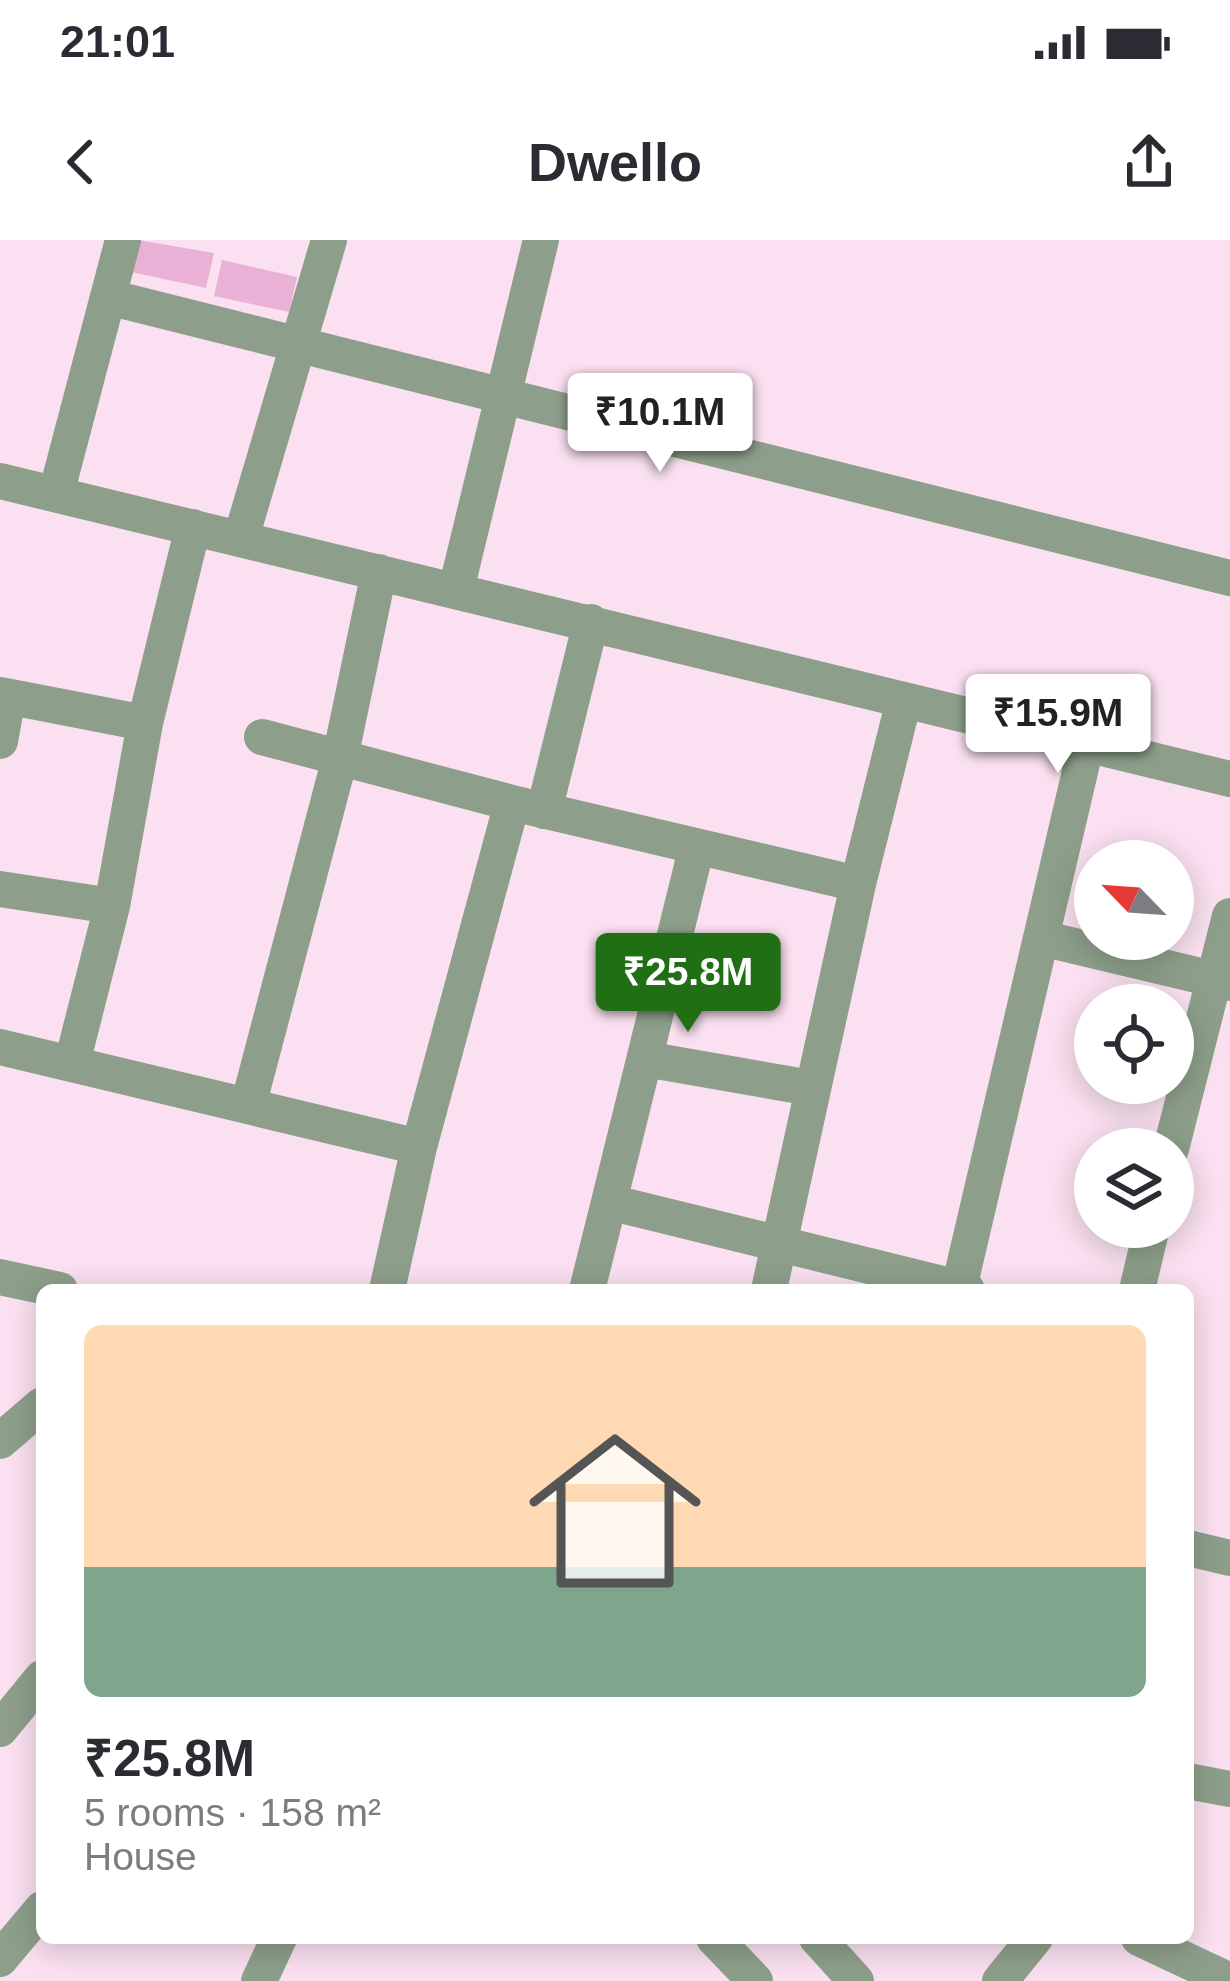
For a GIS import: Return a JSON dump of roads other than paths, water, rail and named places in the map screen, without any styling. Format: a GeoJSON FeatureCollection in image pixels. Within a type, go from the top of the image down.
{"type":"FeatureCollection","features":[{"type":"Feature","properties":{"kind":"street"},"geometry":{"type":"LineString","coordinates":[[56,494],[123,240]]}},
{"type":"Feature","properties":{"kind":"street"},"geometry":{"type":"LineString","coordinates":[[241,538],[329,240]]}},
{"type":"Feature","properties":{"kind":"street"},"geometry":{"type":"LineString","coordinates":[[456,590],[541,240]]}},
{"type":"Feature","properties":{"kind":"street"},"geometry":{"type":"LineString","coordinates":[[108,297],[300,349],[1230,578]]}},
{"type":"Feature","properties":{"kind":"street"},"geometry":{"type":"LineString","coordinates":[[0,481],[1230,779]]}},
{"type":"Feature","properties":{"kind":"street"},"geometry":{"type":"LineString","coordinates":[[72,1063],[112,907],[145,723],[193,527]]}},
{"type":"Feature","properties":{"kind":"street"},"geometry":{"type":"LineString","coordinates":[[248,1106],[340,758],[379,572]]}},
{"type":"Feature","properties":{"kind":"street"},"geometry":{"type":"LineString","coordinates":[[388,1284],[418,1147],[591,622]]}},
{"type":"Feature","properties":{"kind":"street"},"geometry":{"type":"LineString","coordinates":[[0,741],[4,696],[145,723]]}},
{"type":"Feature","properties":{"kind":"street"},"geometry":{"type":"LineString","coordinates":[[770,1284],[858,884],[904,700]]}},
{"type":"Feature","properties":{"kind":"street"},"geometry":{"type":"LineString","coordinates":[[262,737],[696,850],[858,884]]}},
{"type":"Feature","properties":{"kind":"street"},"geometry":{"type":"LineString","coordinates":[[964,1284],[1086,746]]}},
{"type":"Feature","properties":{"kind":"street"},"geometry":{"type":"LineString","coordinates":[[589,1284],[696,850]]}},
{"type":"Feature","properties":{"kind":"street"},"geometry":{"type":"LineString","coordinates":[[0,889],[112,907]]}},
{"type":"Feature","properties":{"kind":"street"},"geometry":{"type":"LineString","coordinates":[[1177,1128],[1221,981],[1230,916]]}},
{"type":"Feature","properties":{"kind":"street"},"geometry":{"type":"LineString","coordinates":[[1041,938],[1221,981]]}},
{"type":"Feature","properties":{"kind":"street"},"geometry":{"type":"LineString","coordinates":[[0,1047],[418,1147]]}},
{"type":"Feature","properties":{"kind":"street"},"geometry":{"type":"LineString","coordinates":[[645,1059],[812,1088]]}},
{"type":"Feature","properties":{"kind":"street"},"geometry":{"type":"LineString","coordinates":[[610,1202],[943,1284]]}},
{"type":"Feature","properties":{"kind":"street"},"geometry":{"type":"LineString","coordinates":[[1138,1284],[1147,1248]]}},
{"type":"Feature","properties":{"kind":"street"},"geometry":{"type":"LineString","coordinates":[[3,1282],[36,1287]]}},
{"type":"Feature","properties":{"kind":"street"},"geometry":{"type":"LineString","coordinates":[[0,1441],[36,1410]]}},
{"type":"Feature","properties":{"kind":"street"},"geometry":{"type":"LineString","coordinates":[[1194,1549],[1230,1558]]}},
{"type":"Feature","properties":{"kind":"street"},"geometry":{"type":"LineString","coordinates":[[0,1730],[36,1685]]}},
{"type":"Feature","properties":{"kind":"street"},"geometry":{"type":"LineString","coordinates":[[1194,1782],[1230,1789]]}},
{"type":"Feature","properties":{"kind":"street"},"geometry":{"type":"LineString","coordinates":[[0,1959],[36,1916]]}},
{"type":"Feature","properties":{"kind":"street"},"geometry":{"type":"LineString","coordinates":[[259,1981],[276,1944]]}},
{"type":"Feature","properties":{"kind":"street"},"geometry":{"type":"LineString","coordinates":[[720,1944],[755,1981]]}},
{"type":"Feature","properties":{"kind":"street"},"geometry":{"type":"LineString","coordinates":[[822,1944],[856,1981]]}},
{"type":"Feature","properties":{"kind":"street"},"geometry":{"type":"LineString","coordinates":[[1000,1981],[1030,1944]]}},
{"type":"Feature","properties":{"kind":"street"},"geometry":{"type":"LineString","coordinates":[[1152,1944],[1230,1981]]}}]}
